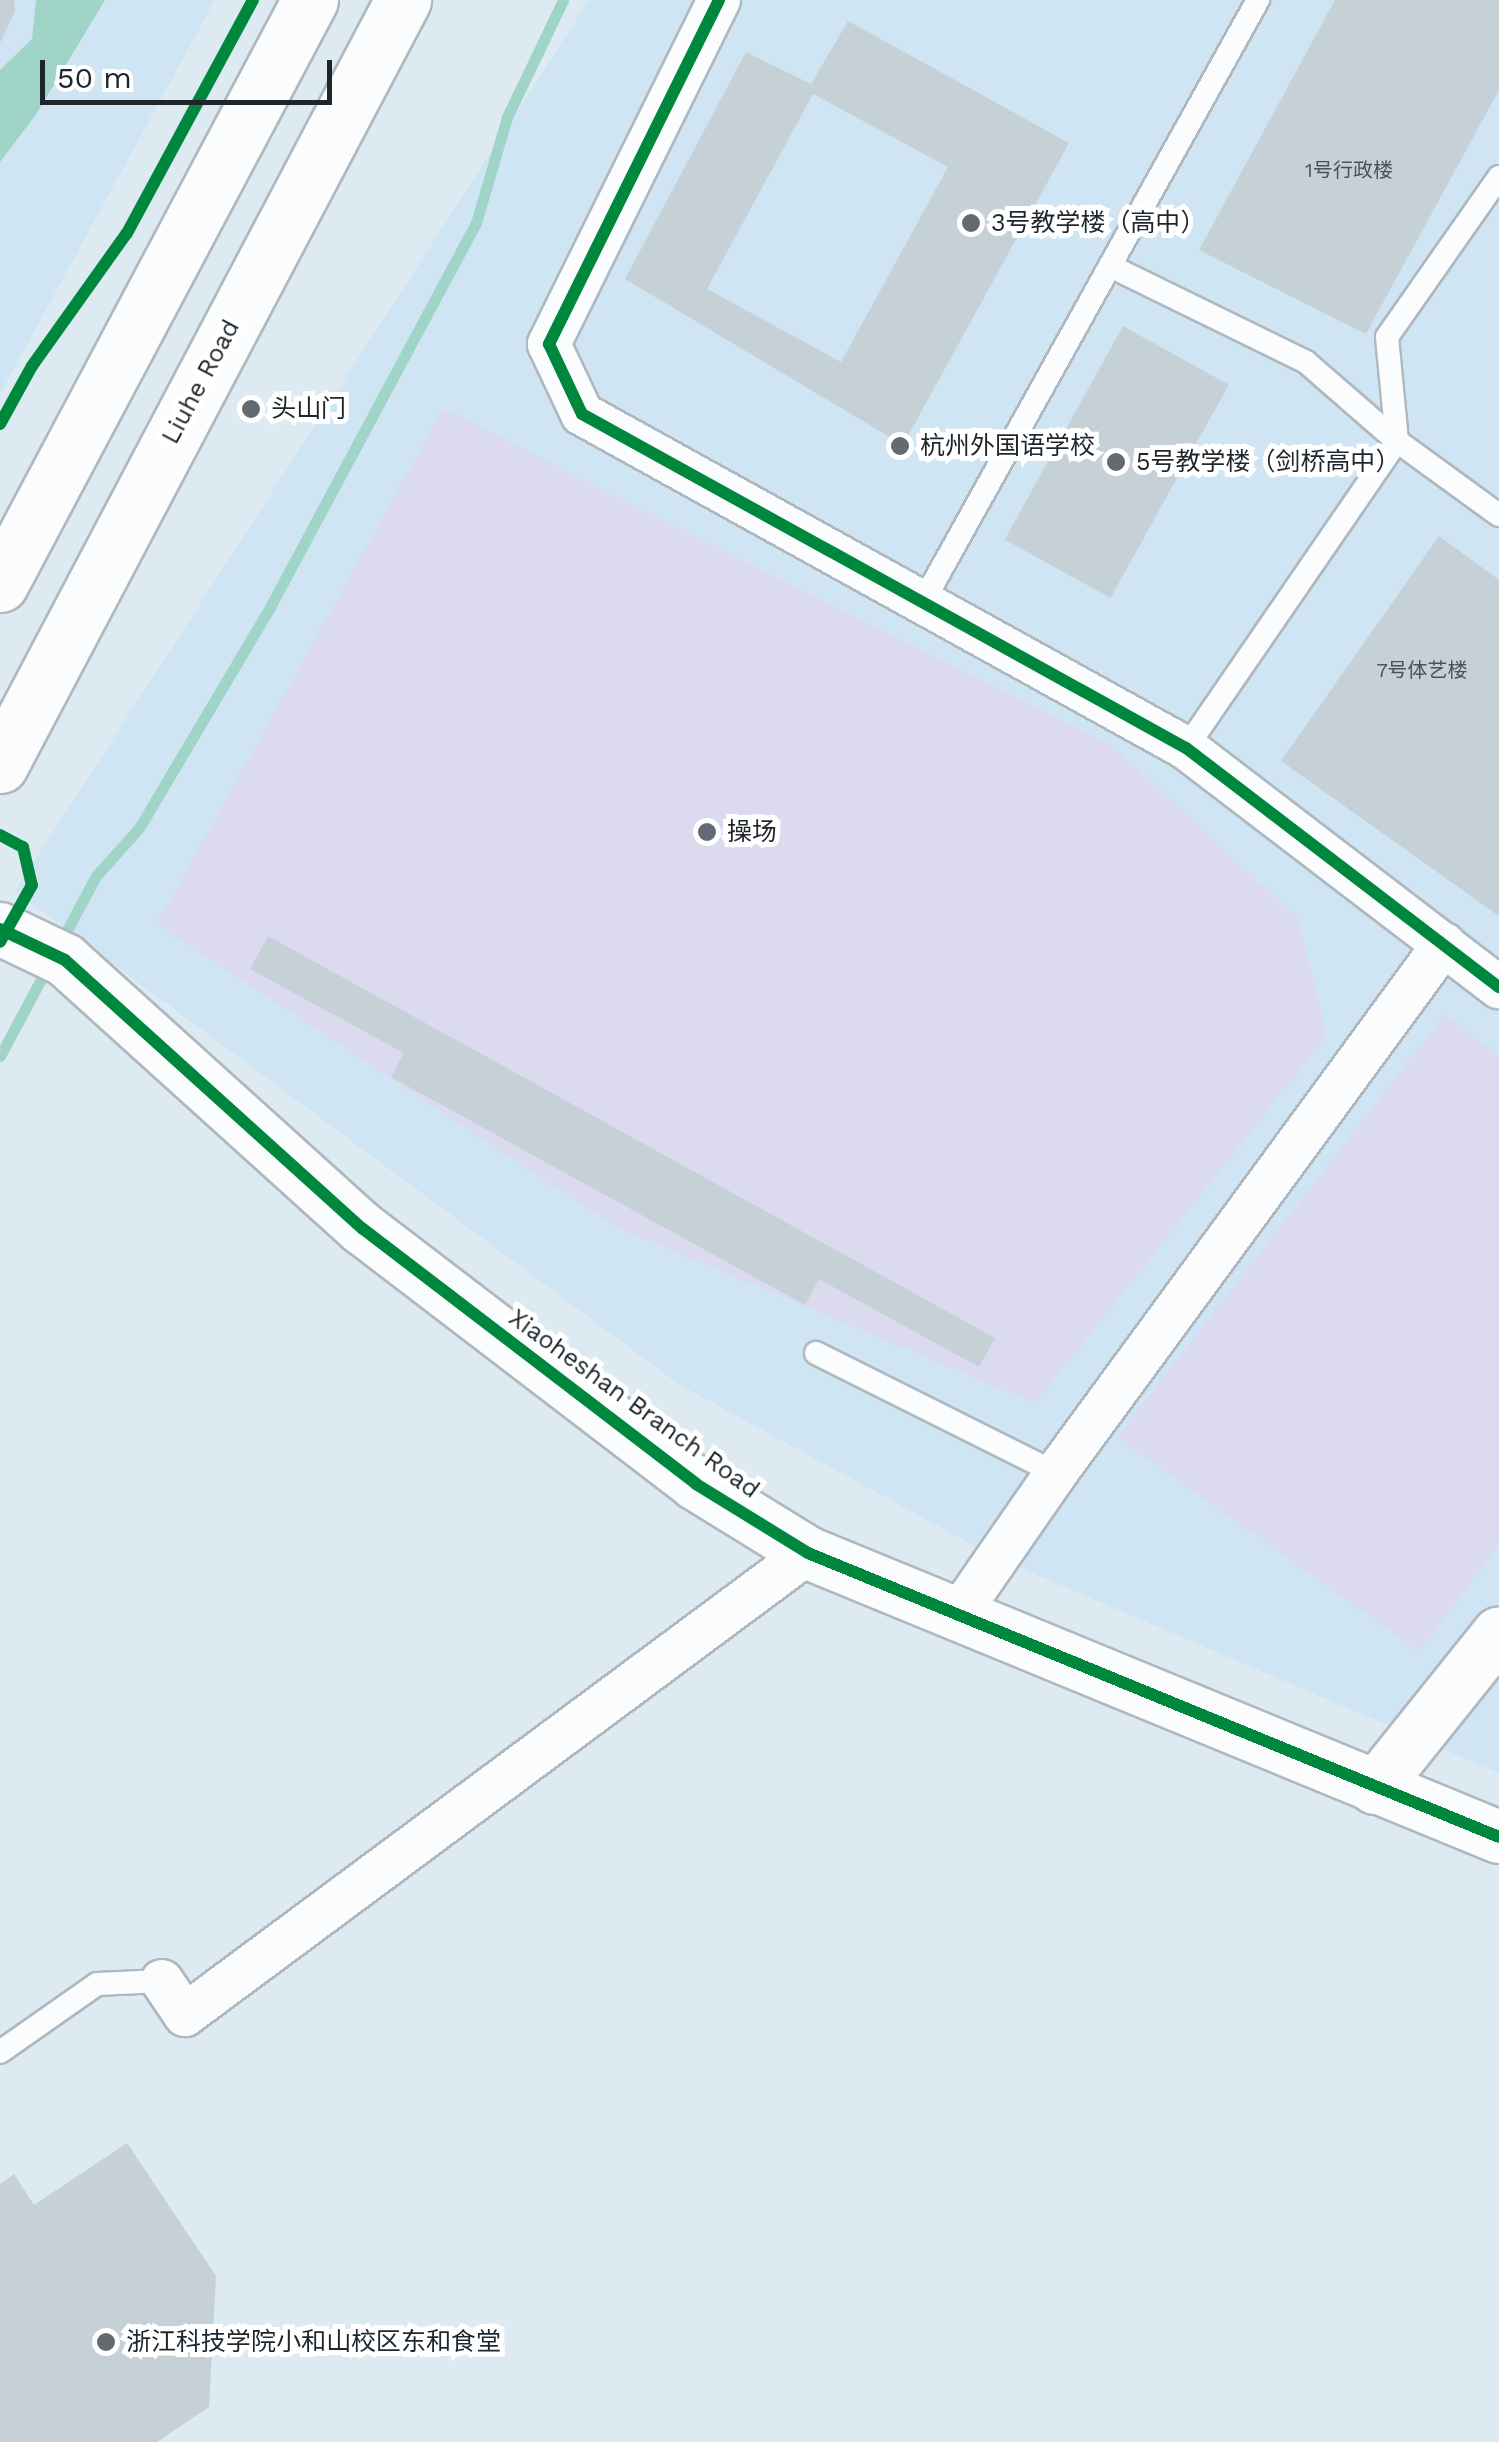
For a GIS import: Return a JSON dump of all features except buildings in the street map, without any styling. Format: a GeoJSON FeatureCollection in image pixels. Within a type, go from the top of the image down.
{"type":"FeatureCollection","features":[{"type":"Feature","properties":{"kind":"main road"},"geometry":{"type":"LineString","coordinates":[[0,584],[310,0]]}},
{"type":"Feature","properties":{"kind":"main road","name":"Liuhe Road"},"geometry":{"type":"LineString","coordinates":[[0,765],[403,0]]}},
{"type":"Feature","properties":{"kind":"street"},"geometry":{"type":"LineString","coordinates":[[719,0],[550,344],[582,414],[1186,748],[1499,987]]}},
{"type":"Feature","properties":{"kind":"street"},"geometry":{"type":"LineString","coordinates":[[957,1616],[1056,1473],[1444,944]]}},
{"type":"Feature","properties":{"kind":"street","name":"Xiaoheshan Branch Road"},"geometry":{"type":"LineString","coordinates":[[35,946],[363,1229],[696,1484],[808,1553],[1499,1837]]}},
{"type":"Feature","properties":{"kind":"street"},"geometry":{"type":"LineString","coordinates":[[162,1982],[185,2015],[808,1553]]}},
{"type":"Feature","properties":{"kind":"street"},"geometry":{"type":"LineString","coordinates":[[1375,1788],[1499,1633]]}},
{"type":"Feature","properties":{"kind":"lane"},"geometry":{"type":"LineString","coordinates":[[924,600],[1258,0]]}},
{"type":"Feature","properties":{"kind":"lane"},"geometry":{"type":"LineString","coordinates":[[1186,748],[1397,441],[1388,337],[1499,177]]}},
{"type":"Feature","properties":{"kind":"lane"},"geometry":{"type":"LineString","coordinates":[[1110,266],[1306,362],[1397,441],[1499,515]]}},
{"type":"Feature","properties":{"kind":"lane"},"geometry":{"type":"LineString","coordinates":[[816,1353],[1056,1473]]}},
{"type":"Feature","properties":{"kind":"lane"},"geometry":{"type":"LineString","coordinates":[[0,2052],[98,1984],[162,1982]]}},
{"type":"Feature","properties":{"kind":"shaded area"},"geometry":{"type":"Polygon","coordinates":[[[0,0],[215,0],[0,394],[0,0]]]}},
{"type":"Feature","properties":{"kind":"shaded area"},"geometry":{"type":"Polygon","coordinates":[[[36,0],[105,0],[35,116],[0,162],[0,70],[32,39],[36,0]]]}},
{"type":"Feature","properties":{"kind":"shaded area","name":"杭州外国语学校"},"geometry":{"type":"Polygon","coordinates":[[[589,0],[1499,0],[1499,1773],[995,1557],[680,1385],[15,891],[589,0]]]}},
{"type":"Feature","properties":{"kind":"shaded area","name":"操场"},"geometry":{"type":"Polygon","coordinates":[[[443,409],[1113,746],[1298,919],[1327,1035],[1035,1403],[615,1226],[157,924],[443,409]]]}},
{"type":"Feature","properties":{"kind":"shaded area"},"geometry":{"type":"Polygon","coordinates":[[[1445,1015],[1499,1055],[1499,1544],[1419,1651],[1117,1437],[1445,1015]]]}},
{"type":"Feature","properties":{"kind":"waterway"},"geometry":{"type":"LineString","coordinates":[[59,945],[96,876],[139,828],[270,607],[476,223],[507,117],[563,0]]}},
{"type":"Feature","properties":{"kind":"waterway"},"geometry":{"type":"LineString","coordinates":[[0,1056],[48,966]]}},
{"type":"Feature","properties":{"kind":"cycle path"},"geometry":{"type":"LineString","coordinates":[[0,424],[32,366],[127,233],[253,0]]}},
{"type":"Feature","properties":{"kind":"cycle path"},"geometry":{"type":"LineString","coordinates":[[719,0],[549,344],[582,414],[1186,748],[1499,987]]}},
{"type":"Feature","properties":{"kind":"cycle path"},"geometry":{"type":"LineString","coordinates":[[0,835],[23,847],[32,885],[0,942]]}},
{"type":"Feature","properties":{"kind":"cycle path"},"geometry":{"type":"LineString","coordinates":[[0,929],[65,960],[363,1229],[696,1484],[808,1553],[1499,1837]]}},
{"type":"Feature","properties":{"kind":"place","name":"3号教学楼（高中）"},"geometry":{"type":"Point","coordinates":[971,223]}},
{"type":"Feature","properties":{"kind":"place","name":"头山门"},"geometry":{"type":"Point","coordinates":[251,409]}},
{"type":"Feature","properties":{"kind":"place","name":"杭州外国语学校"},"geometry":{"type":"Point","coordinates":[900,446]}},
{"type":"Feature","properties":{"kind":"place","name":"5号教学楼（剑桥高中）"},"geometry":{"type":"Point","coordinates":[1116,462]}},
{"type":"Feature","properties":{"kind":"place","name":"操场"},"geometry":{"type":"Point","coordinates":[707,832]}},
{"type":"Feature","properties":{"kind":"place","name":"浙江科技学院小和山校区东和食堂"},"geometry":{"type":"Point","coordinates":[106,2342]}}]}
